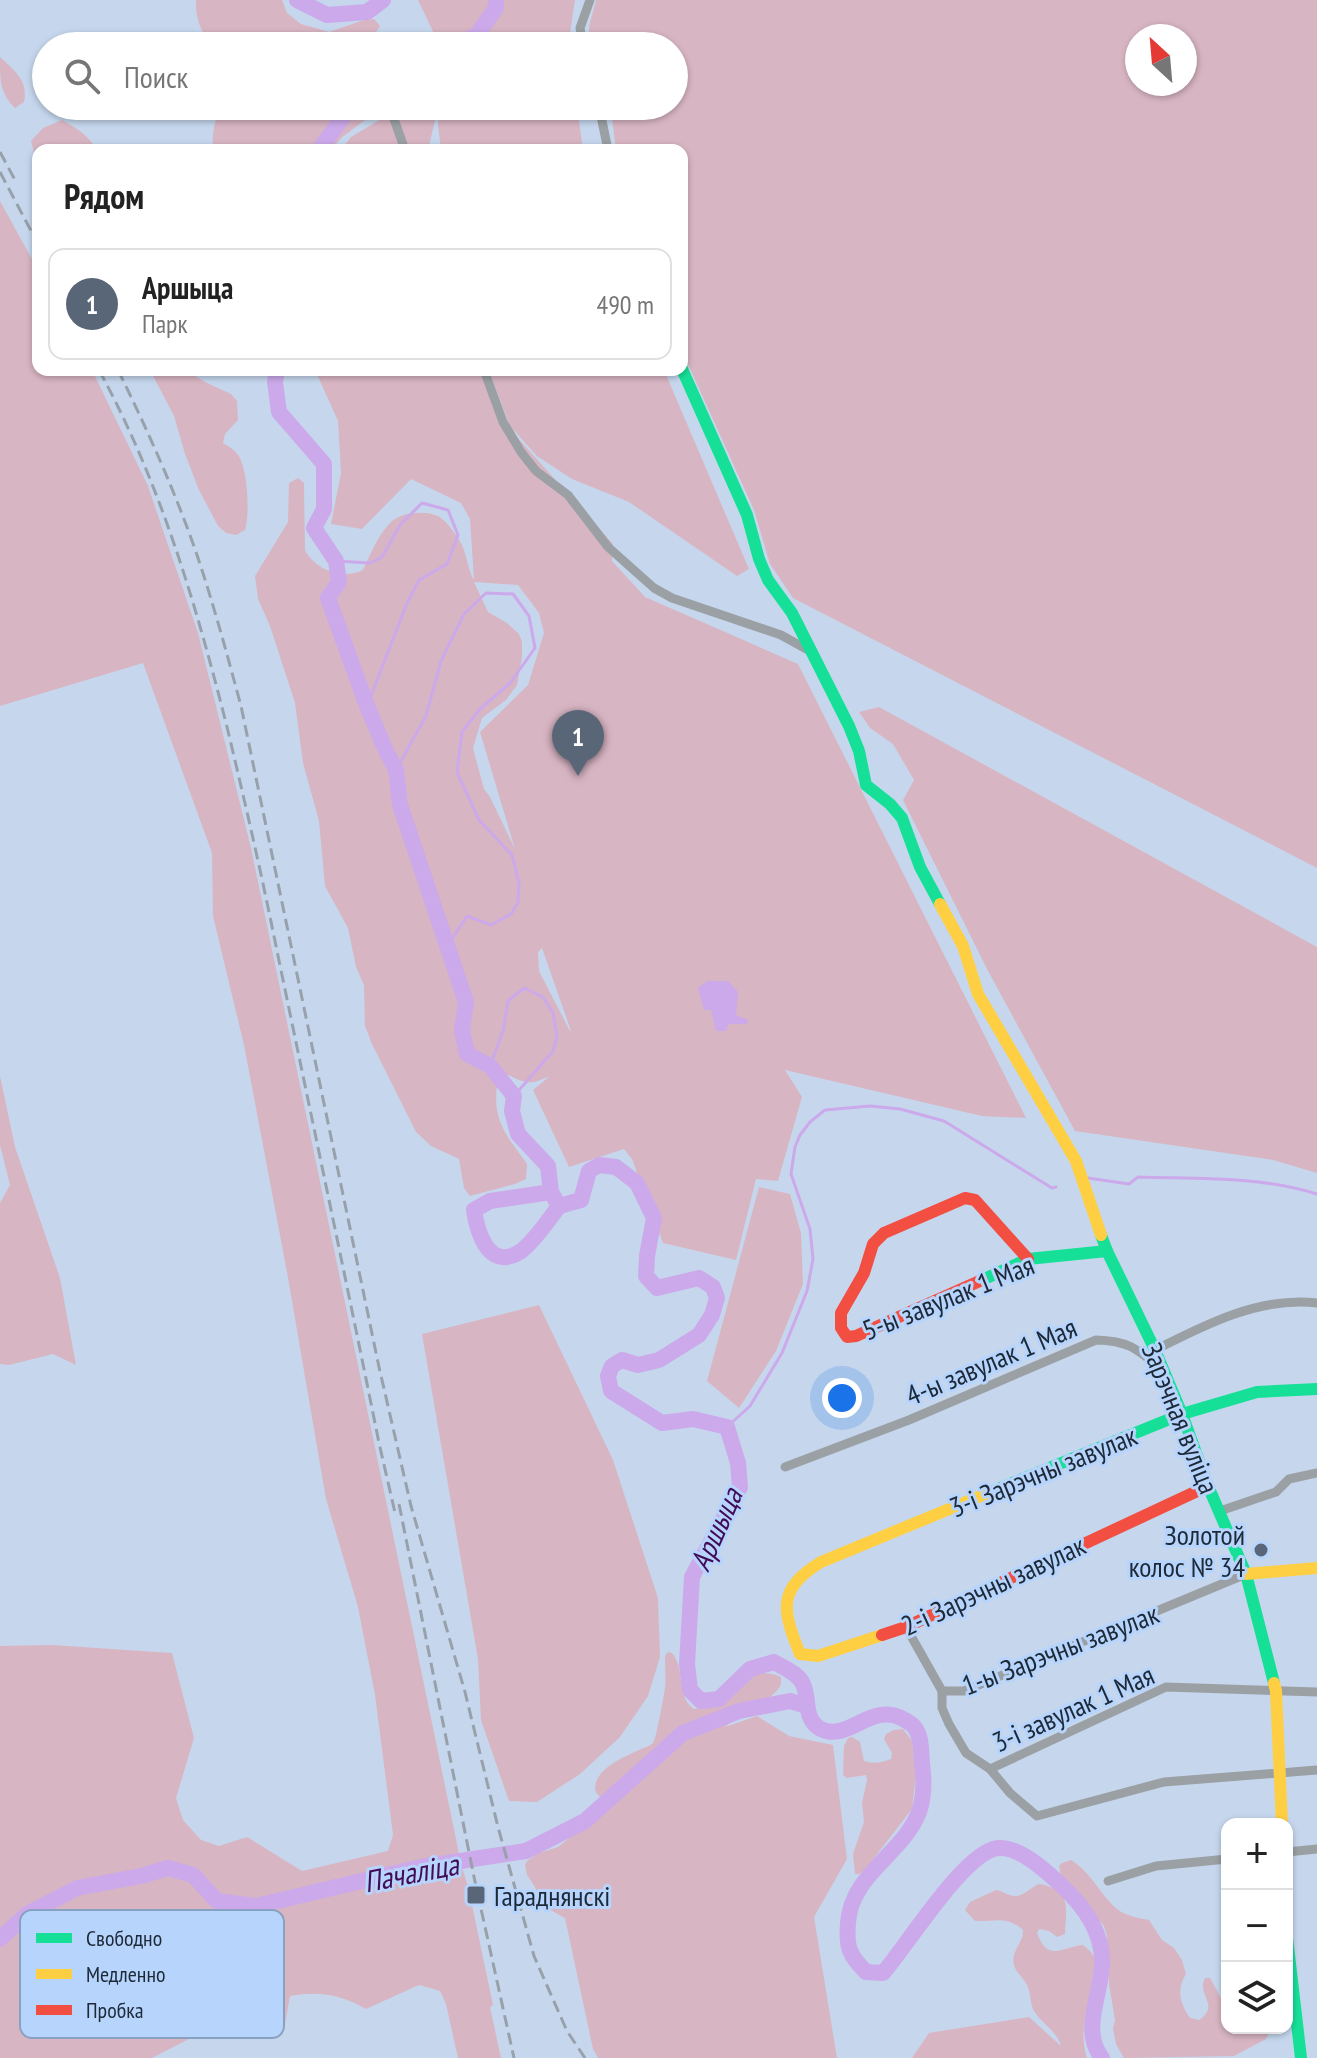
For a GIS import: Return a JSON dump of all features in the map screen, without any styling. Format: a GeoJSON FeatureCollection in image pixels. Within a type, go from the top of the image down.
{"type":"FeatureCollection","features":[{"type":"Feature","properties":{"kind":"street"},"geometry":{"type":"LineString","coordinates":[[581,32],[590,0]]}},
{"type":"Feature","properties":{"kind":"street"},"geometry":{"type":"LineString","coordinates":[[394,120],[403,144]]}},
{"type":"Feature","properties":{"kind":"street"},"geometry":{"type":"LineString","coordinates":[[602,120],[607,144]]}},
{"type":"Feature","properties":{"kind":"street"},"geometry":{"type":"LineString","coordinates":[[486,376],[503,422],[536,471],[568,495],[608,547],[654,588],[672,598],[781,635],[810,651]]}},
{"type":"Feature","properties":{"kind":"street","name":"Зарэчная вуліца"},"geometry":{"type":"LineString","coordinates":[[685,376],[747,515],[768,580],[792,613],[849,726],[859,751],[866,785],[902,818],[920,867],[963,946],[978,994],[1076,1161],[1107,1251],[1182,1414],[1208,1486],[1246,1574],[1276,1691],[1282,1818]]}},
{"type":"Feature","properties":{"kind":"street","name":"5-ы завулак 1 Мая"},"geometry":{"type":"LineString","coordinates":[[1028,1259],[975,1200],[965,1198],[884,1233],[873,1244],[864,1273],[841,1313],[841,1328],[847,1337],[856,1336],[1028,1259],[1107,1251]]}},
{"type":"Feature","properties":{"kind":"street"},"geometry":{"type":"LineString","coordinates":[[1155,1350],[1201,1327],[1252,1308],[1302,1301],[1317,1303]]}},
{"type":"Feature","properties":{"kind":"street","name":"4-ы завулак 1 Мая"},"geometry":{"type":"LineString","coordinates":[[785,1467],[909,1420],[1096,1340],[1117,1341],[1136,1349],[1164,1372]]}},
{"type":"Feature","properties":{"kind":"street","name":"3-і Зарэчны завулак"},"geometry":{"type":"LineString","coordinates":[[818,1656],[800,1654],[790,1631],[786,1603],[790,1586],[805,1570],[1182,1414],[1257,1392],[1317,1389]]}},
{"type":"Feature","properties":{"kind":"street"},"geometry":{"type":"LineString","coordinates":[[1220,1511],[1276,1492],[1289,1479],[1317,1473]]}},
{"type":"Feature","properties":{"kind":"street","name":"2-і Зарэчны завулак"},"geometry":{"type":"LineString","coordinates":[[818,1656],[906,1627],[1208,1486]]}},
{"type":"Feature","properties":{"kind":"street","name":"1-ы Зарэчны завулак"},"geometry":{"type":"LineString","coordinates":[[1279,1774],[1164,1782],[1037,1816],[1010,1793],[990,1769],[966,1753],[942,1708],[942,1691],[964,1691],[1246,1574],[1317,1568]]}},
{"type":"Feature","properties":{"kind":"street"},"geometry":{"type":"LineString","coordinates":[[906,1627],[942,1691]]}},
{"type":"Feature","properties":{"kind":"street","name":"3-і завулак 1 Мая"},"geometry":{"type":"LineString","coordinates":[[990,1769],[1166,1687],[1317,1692]]}},
{"type":"Feature","properties":{"kind":"street"},"geometry":{"type":"LineString","coordinates":[[1279,1774],[1317,1770]]}},
{"type":"Feature","properties":{"kind":"street"},"geometry":{"type":"LineString","coordinates":[[1293,1851],[1317,1849]]}},
{"type":"Feature","properties":{"kind":"street"},"geometry":{"type":"LineString","coordinates":[[1108,1881],[1156,1866],[1221,1860]]}},
{"type":"Feature","properties":{"kind":"street"},"geometry":{"type":"LineString","coordinates":[[1290,1962],[1301,2058]]}},
{"type":"Feature","properties":{"kind":"shaded area"},"geometry":{"type":"Polygon","coordinates":[[[196,0],[282,0],[287,13],[301,24],[329,32],[203,32],[196,0]]]}},
{"type":"Feature","properties":{"kind":"shaded area"},"geometry":{"type":"Polygon","coordinates":[[[418,0],[575,0],[570,32],[433,32],[418,0]]]}},
{"type":"Feature","properties":{"kind":"shaded area"},"geometry":{"type":"Polygon","coordinates":[[[596,0],[1317,0],[1317,868],[793,598],[770,564],[754,510],[688,364],[688,144],[615,144],[612,120],[688,120],[688,32],[589,32],[596,0]]]}},
{"type":"Feature","properties":{"kind":"shaded area"},"geometry":{"type":"Polygon","coordinates":[[[374,19],[380,26],[376,32],[329,32],[364,20],[374,19]]]}},
{"type":"Feature","properties":{"kind":"shaded area"},"geometry":{"type":"Polygon","coordinates":[[[0,57],[19,76],[24,88],[24,102],[15,108],[2,86],[0,57]]]}},
{"type":"Feature","properties":{"kind":"shaded area"},"geometry":{"type":"Polygon","coordinates":[[[62,120],[92,144],[32,145],[31,141],[43,128],[62,120]]]}},
{"type":"Feature","properties":{"kind":"shaded area"},"geometry":{"type":"Polygon","coordinates":[[[217,120],[365,120],[336,144],[213,144],[217,120]]]}},
{"type":"Feature","properties":{"kind":"shaded area"},"geometry":{"type":"Polygon","coordinates":[[[380,120],[435,120],[429,144],[346,144],[351,137],[380,120]]]}},
{"type":"Feature","properties":{"kind":"shaded area"},"geometry":{"type":"Polygon","coordinates":[[[438,120],[579,120],[582,144],[440,144],[438,120]]]}},
{"type":"Feature","properties":{"kind":"shaded area"},"geometry":{"type":"Polygon","coordinates":[[[0,201],[32,259],[32,376],[95,376],[148,486],[198,633],[251,848],[493,2005],[490,2007],[501,2058],[458,2058],[446,2004],[440,1991],[419,1985],[366,2009],[329,1995],[290,1996],[284,2024],[284,1910],[20,1910],[20,2038],[191,2038],[152,2058],[0,2058],[0,1646],[52,1645],[172,1653],[194,1738],[176,1798],[183,1820],[201,1840],[219,1846],[247,1837],[302,1871],[388,1851],[393,1835],[375,1695],[358,1607],[326,1499],[244,1045],[213,916],[212,853],[143,663],[0,706],[0,201]]]}},
{"type":"Feature","properties":{"kind":"shaded area"},"geometry":{"type":"Polygon","coordinates":[[[153,376],[195,376],[231,394],[237,401],[238,420],[225,434],[223,443],[237,453],[244,470],[248,503],[245,530],[236,535],[226,533],[218,526],[199,490],[174,416],[153,376]]]}},
{"type":"Feature","properties":{"kind":"shaded area"},"geometry":{"type":"Polygon","coordinates":[[[318,376],[484,376],[499,417],[613,544],[612,561],[645,597],[798,664],[1026,1118],[982,1116],[785,1070],[802,1097],[778,1181],[756,1179],[736,1260],[663,1243],[632,1159],[624,1149],[569,1167],[533,1090],[550,1076],[529,1082],[508,1075],[498,1079],[496,1105],[506,1134],[527,1164],[526,1179],[470,1196],[464,1188],[459,1159],[431,1146],[416,1132],[365,1026],[364,985],[356,967],[348,928],[325,886],[319,821],[303,763],[295,703],[258,599],[255,576],[288,522],[289,483],[298,478],[304,483],[305,550],[322,568],[338,573],[363,570],[391,522],[407,514],[420,513],[438,516],[452,529],[462,545],[474,580],[470,519],[461,503],[411,479],[362,529],[331,524],[341,473],[338,421],[318,376]],[[474,582],[488,612],[507,623],[519,634],[522,642],[517,685],[506,700],[482,718],[473,748],[484,789],[515,849],[480,732],[528,685],[544,633],[539,613],[518,585],[474,582]],[[542,948],[538,952],[539,971],[571,1031],[542,948]]]}},
{"type":"Feature","properties":{"kind":"shaded area"},"geometry":{"type":"Polygon","coordinates":[[[491,376],[667,376],[749,569],[737,576],[629,502],[572,479],[537,456],[510,426],[491,376]]]}},
{"type":"Feature","properties":{"kind":"shaded area"},"geometry":{"type":"Polygon","coordinates":[[[879,707],[1317,947],[1317,1173],[1273,1160],[1075,1131],[987,969],[903,800],[914,780],[893,744],[870,728],[859,712],[879,707]]]}},
{"type":"Feature","properties":{"kind":"shaded area"},"geometry":{"type":"Polygon","coordinates":[[[707,981],[728,981],[738,992],[736,1015],[748,1020],[747,1024],[729,1024],[725,1031],[716,1031],[711,1010],[704,1010],[698,988],[707,981]]]}},
{"type":"Feature","properties":{"kind":"shaded area"},"geometry":{"type":"Polygon","coordinates":[[[0,1076],[15,1147],[60,1278],[76,1365],[53,1354],[9,1365],[0,1364],[0,1203],[10,1185],[0,1145],[0,1076]]]}},
{"type":"Feature","properties":{"kind":"shaded area"},"geometry":{"type":"Polygon","coordinates":[[[759,1187],[790,1194],[801,1233],[803,1284],[776,1351],[739,1408],[707,1381],[759,1187]]]}},
{"type":"Feature","properties":{"kind":"shaded area"},"geometry":{"type":"Polygon","coordinates":[[[539,1305],[613,1460],[658,1598],[660,1657],[648,1696],[620,1737],[580,1774],[537,1802],[509,1801],[481,1720],[478,1659],[422,1334],[539,1305]]]}},
{"type":"Feature","properties":{"kind":"shaded area"},"geometry":{"type":"Polygon","coordinates":[[[668,1652],[676,1659],[682,1689],[694,1709],[719,1702],[753,1676],[770,1674],[781,1677],[781,1685],[774,1693],[725,1727],[757,1716],[789,1736],[833,1745],[847,1859],[814,1917],[837,2058],[598,2058],[593,2049],[565,1918],[540,1901],[525,1865],[539,1853],[558,1847],[605,1809],[607,1801],[595,1789],[599,1776],[616,1762],[653,1743],[664,1692],[665,1656],[668,1652]]]}},
{"type":"Feature","properties":{"kind":"shaded area"},"geometry":{"type":"Polygon","coordinates":[[[903,1729],[912,1741],[916,1774],[912,1809],[864,1871],[855,1874],[853,1854],[864,1822],[862,1803],[867,1780],[866,1775],[847,1778],[843,1775],[844,1746],[852,1737],[860,1742],[864,1761],[874,1763],[891,1759],[892,1753],[884,1739],[886,1734],[903,1729]]]}},
{"type":"Feature","properties":{"kind":"shaded area"},"geometry":{"type":"Polygon","coordinates":[[[1071,1860],[1085,1871],[1117,1909],[1149,1920],[1162,1940],[1174,1948],[1186,1974],[1180,1996],[1190,2018],[1199,2020],[1208,2010],[1203,1984],[1205,1978],[1210,1978],[1221,2000],[1221,2034],[1268,2034],[1266,2039],[1234,2056],[1124,2058],[1116,2044],[1113,2029],[1115,2020],[1104,1926],[1061,1876],[1059,1866],[1071,1860]]]}},
{"type":"Feature","properties":{"kind":"shaded area"},"geometry":{"type":"Polygon","coordinates":[[[1039,1884],[1057,1890],[1066,1907],[1065,1934],[1057,1937],[1039,1929],[1037,1933],[1041,1942],[1051,1951],[1083,1945],[1094,1958],[1084,2028],[1087,2058],[912,2058],[929,2033],[1029,2017],[1061,2046],[1034,2011],[1028,1987],[1014,1965],[1014,1955],[1023,1930],[1006,1921],[975,1921],[965,1910],[970,1902],[996,1890],[1018,1896],[1039,1884]]]}},
{"type":"Feature","properties":{"kind":"waterway","name":"Аршыца"},"geometry":{"type":"LineString","coordinates":[[297,0],[327,15],[367,12],[383,0]]}},
{"type":"Feature","properties":{"kind":"waterway","name":"Аршыца"},"geometry":{"type":"LineString","coordinates":[[479,32],[496,8],[496,0]]}},
{"type":"Feature","properties":{"kind":"waterway","name":"Аршыца"},"geometry":{"type":"LineString","coordinates":[[323,144],[341,120]]}},
{"type":"Feature","properties":{"kind":"waterway","name":"Аршыца"},"geometry":{"type":"LineString","coordinates":[[276,376],[279,412],[324,464],[324,509],[314,528],[336,561],[339,582],[328,598],[367,706],[396,770],[400,805],[466,1002],[462,1030],[467,1054],[490,1066],[514,1096],[512,1111],[518,1134],[548,1166],[551,1192],[559,1206],[581,1200],[589,1171],[599,1165],[616,1167],[637,1183],[654,1218],[646,1276],[657,1288],[699,1278],[713,1287],[717,1298],[712,1315],[699,1335],[659,1360],[638,1365],[622,1360],[612,1366],[608,1376],[611,1391],[662,1423],[693,1419],[727,1427],[738,1463],[740,1487],[692,1577],[687,1664],[690,1690],[701,1701],[719,1699],[750,1669],[774,1662],[801,1680],[811,1719],[819,1728],[829,1732],[840,1731],[882,1715],[893,1715],[913,1725],[921,1745],[921,1806],[902,1840],[868,1877],[851,1906],[848,1945],[852,1955],[866,1972],[883,1973],[969,1865],[984,1853],[998,1848],[1015,1851],[1040,1866],[1068,1892],[1095,1929],[1102,1963],[1092,2024],[1096,2047],[1102,2058]]}},
{"type":"Feature","properties":{"kind":"waterway"},"geometry":{"type":"LineString","coordinates":[[336,561],[370,563],[382,557],[400,525],[422,503],[448,510],[458,535],[447,564],[419,580],[367,706]]}},
{"type":"Feature","properties":{"kind":"waterway"},"geometry":{"type":"LineString","coordinates":[[396,770],[426,716],[441,661],[464,614],[486,593],[513,594],[529,616],[535,648],[510,683],[480,709],[462,732],[457,772],[479,820],[512,855],[519,883],[518,903],[511,914],[491,925],[467,916],[448,945]]}},
{"type":"Feature","properties":{"kind":"waterway"},"geometry":{"type":"LineString","coordinates":[[490,1066],[503,1031],[508,1001],[524,988],[543,997],[553,1013],[557,1037],[553,1051],[514,1096]]}},
{"type":"Feature","properties":{"kind":"waterway"},"geometry":{"type":"LineString","coordinates":[[727,1427],[750,1406],[782,1353],[807,1291],[813,1259],[810,1229],[791,1174],[800,1135],[825,1110],[870,1106],[900,1109],[944,1121],[1052,1188],[1056,1187]]}},
{"type":"Feature","properties":{"kind":"waterway"},"geometry":{"type":"LineString","coordinates":[[1088,1178],[1129,1184],[1138,1177],[1228,1180],[1273,1184],[1317,1194]]}},
{"type":"Feature","properties":{"kind":"waterway"},"geometry":{"type":"LineString","coordinates":[[551,1192],[490,1201],[474,1210],[486,1246],[499,1256],[518,1253],[559,1206]]}},
{"type":"Feature","properties":{"kind":"waterway","name":"Пачаліца"},"geometry":{"type":"LineString","coordinates":[[35,1910],[77,1888],[168,1868],[193,1875],[217,1901],[256,1906],[421,1867],[526,1851],[585,1821],[683,1733],[739,1711],[790,1701],[807,1706]]}},
{"type":"Feature","properties":{"kind":"waterway","name":"Пачаліца"},"geometry":{"type":"LineString","coordinates":[[0,1939],[20,1920]]}},
{"type":"Feature","properties":{"kind":"railway"},"geometry":{"type":"LineString","coordinates":[[0,152],[15,180]]}},
{"type":"Feature","properties":{"kind":"railway"},"geometry":{"type":"LineString","coordinates":[[0,172],[32,233]]}},
{"type":"Feature","properties":{"kind":"railway"},"geometry":{"type":"LineString","coordinates":[[102,376],[121,412],[158,500],[189,590],[215,681],[265,895],[396,1517]]}},
{"type":"Feature","properties":{"kind":"railway"},"geometry":{"type":"LineString","coordinates":[[121,376],[179,505],[225,648],[241,706],[379,1367],[411,1506],[465,1692],[534,1956],[567,2031],[585,2058]]}},
{"type":"Feature","properties":{"kind":"railway"},"geometry":{"type":"LineString","coordinates":[[399,1504],[514,2058]]}},
{"type":"Feature","properties":{"kind":"traffic: fast"},"geometry":{"type":"LineString","coordinates":[[685,376],[747,515],[768,580],[792,613],[849,726],[859,751],[866,785],[902,818],[920,867],[940,904]]}},
{"type":"Feature","properties":{"kind":"traffic: fast"},"geometry":{"type":"LineString","coordinates":[[1101,1235],[1155,1350],[1246,1574],[1274,1683]]}},
{"type":"Feature","properties":{"kind":"traffic: fast"},"geometry":{"type":"LineString","coordinates":[[982,1280],[1028,1259],[1107,1251]]}},
{"type":"Feature","properties":{"kind":"traffic: fast"},"geometry":{"type":"LineString","coordinates":[[988,1493],[1182,1414],[1257,1392],[1317,1389]]}},
{"type":"Feature","properties":{"kind":"traffic: fast"},"geometry":{"type":"LineString","coordinates":[[1290,1962],[1301,2058]]}},
{"type":"Feature","properties":{"kind":"traffic: slow"},"geometry":{"type":"LineString","coordinates":[[940,904],[963,946],[978,994],[1076,1161],[1101,1235]]}},
{"type":"Feature","properties":{"kind":"traffic: slow"},"geometry":{"type":"LineString","coordinates":[[882,1635],[818,1656],[800,1654],[787,1613],[790,1591],[821,1562],[988,1493]]}},
{"type":"Feature","properties":{"kind":"traffic: slow"},"geometry":{"type":"LineString","coordinates":[[1246,1574],[1317,1568]]}},
{"type":"Feature","properties":{"kind":"traffic: slow"},"geometry":{"type":"LineString","coordinates":[[1274,1683],[1282,1818]]}},
{"type":"Feature","properties":{"kind":"traffic: jam"},"geometry":{"type":"LineString","coordinates":[[982,1280],[856,1336],[847,1337],[841,1328],[841,1313],[864,1273],[873,1244],[884,1233],[965,1198],[975,1200],[1028,1259]]}},
{"type":"Feature","properties":{"kind":"traffic: jam"},"geometry":{"type":"LineString","coordinates":[[882,1635],[906,1627],[1208,1486]]}},
{"type":"Feature","properties":{"kind":"place","name":"Аршыца"},"geometry":{"type":"Point","coordinates":[578,776]}},
{"type":"Feature","properties":{"kind":"place","name":"Золотой колос № 34"},"geometry":{"type":"Point","coordinates":[1261,1550]}},
{"type":"Feature","properties":{"kind":"place","name":"Гараднянскі"},"geometry":{"type":"Point","coordinates":[476,1895]}}]}
